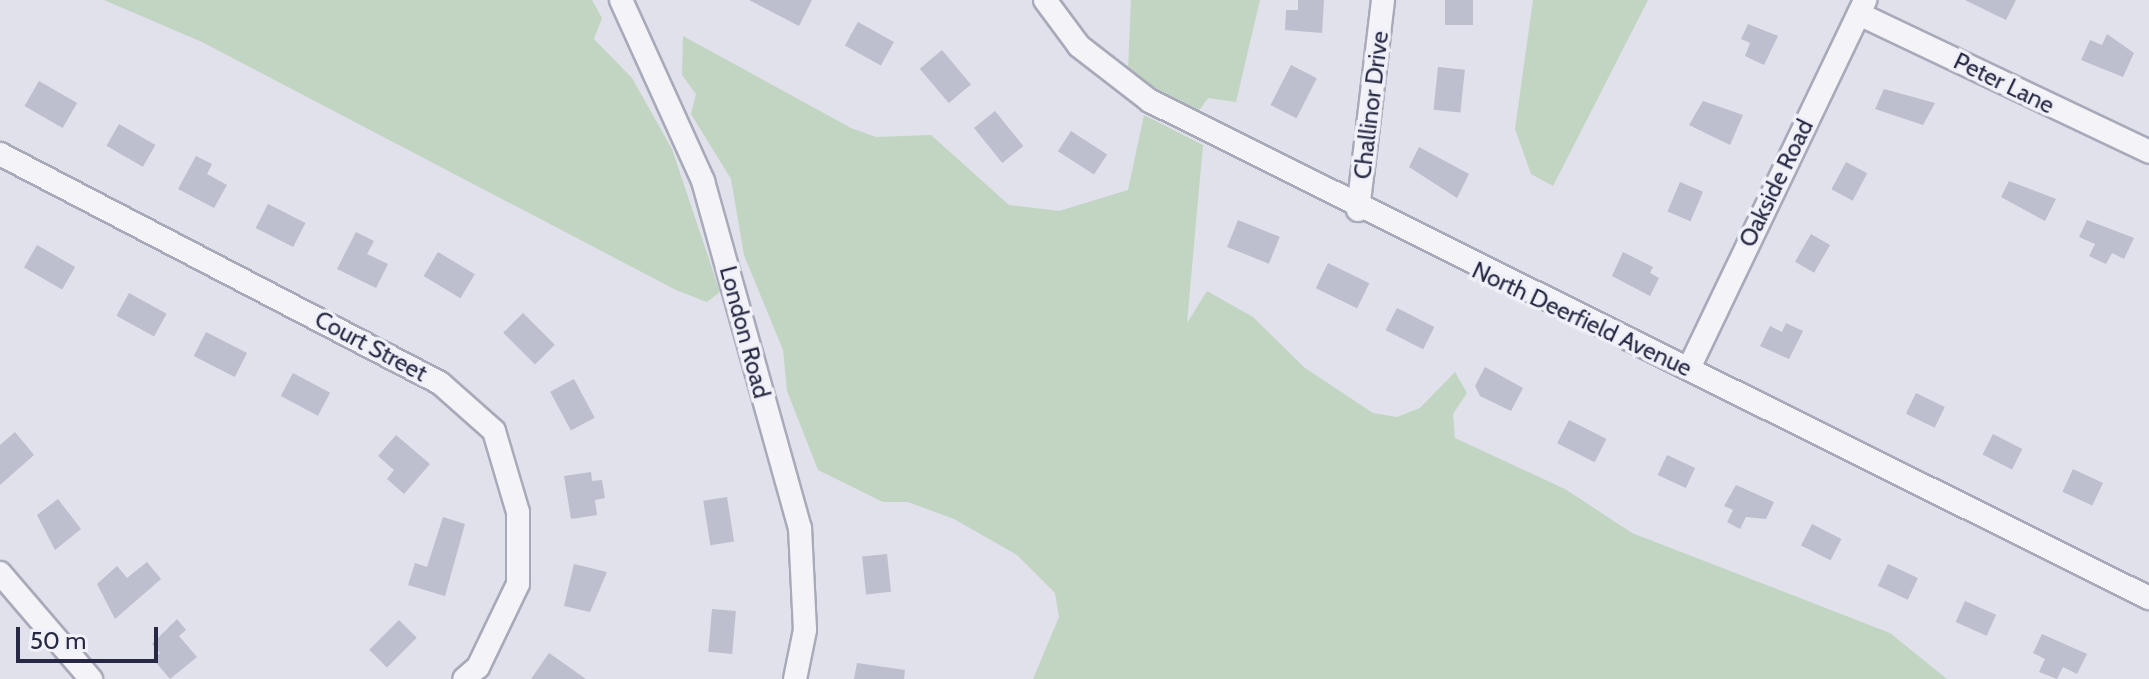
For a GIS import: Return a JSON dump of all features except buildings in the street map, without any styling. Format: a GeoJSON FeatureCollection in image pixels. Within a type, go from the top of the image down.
{"type":"FeatureCollection","features":[{"type":"Feature","properties":{"kind":"street","name":"London Road"},"geometry":{"type":"LineString","coordinates":[[621,0],[703,181],[800,528],[805,630],[795,679]]}},
{"type":"Feature","properties":{"kind":"street","name":"North Deerfield Avenue"},"geometry":{"type":"LineString","coordinates":[[1045,0],[1079,46],[1122,83],[1358,210],[1689,368],[2149,598]]}},
{"type":"Feature","properties":{"kind":"street","name":"Challinor Drive"},"geometry":{"type":"LineString","coordinates":[[1358,210],[1383,0]]}},
{"type":"Feature","properties":{"kind":"street","name":"Peter Lane"},"geometry":{"type":"LineString","coordinates":[[1862,7],[2149,152]]}},
{"type":"Feature","properties":{"kind":"street","name":"Oakside Road"},"geometry":{"type":"LineString","coordinates":[[1689,368],[1862,7]]}},
{"type":"Feature","properties":{"kind":"street","name":"Court Street"},"geometry":{"type":"LineString","coordinates":[[0,154],[440,383],[494,431],[518,512],[518,584],[478,667],[464,679]]}},
{"type":"Feature","properties":{"kind":"street"},"geometry":{"type":"LineString","coordinates":[[0,573],[91,679]]}},
{"type":"Feature","properties":{"kind":"green space"},"geometry":{"type":"Polygon","coordinates":[[[104,0],[592,0],[602,18],[594,39],[632,78],[672,149],[720,292],[707,302],[676,290],[202,42],[104,0]]]}},
{"type":"Feature","properties":{"kind":"green space"},"geometry":{"type":"Polygon","coordinates":[[[1131,0],[1260,0],[1236,102],[1208,98],[1198,112],[1140,86],[1128,71],[1131,0]]]}},
{"type":"Feature","properties":{"kind":"green space"},"geometry":{"type":"Polygon","coordinates":[[[1533,0],[1648,0],[1553,186],[1531,174],[1515,129],[1533,0]]]}},
{"type":"Feature","properties":{"kind":"green space"},"geometry":{"type":"Polygon","coordinates":[[[683,36],[851,128],[876,137],[931,135],[1009,205],[1059,211],[1128,190],[1144,115],[1203,145],[1187,323],[1207,291],[1253,317],[1305,368],[1373,413],[1397,417],[1420,408],[1455,372],[1467,393],[1453,414],[1455,438],[1565,489],[1632,533],[1890,633],[1947,679],[1033,679],[1059,617],[1055,593],[1017,555],[954,519],[908,502],[883,502],[818,470],[787,391],[783,350],[744,255],[731,179],[691,114],[696,94],[682,75],[683,36]]]}}]}
